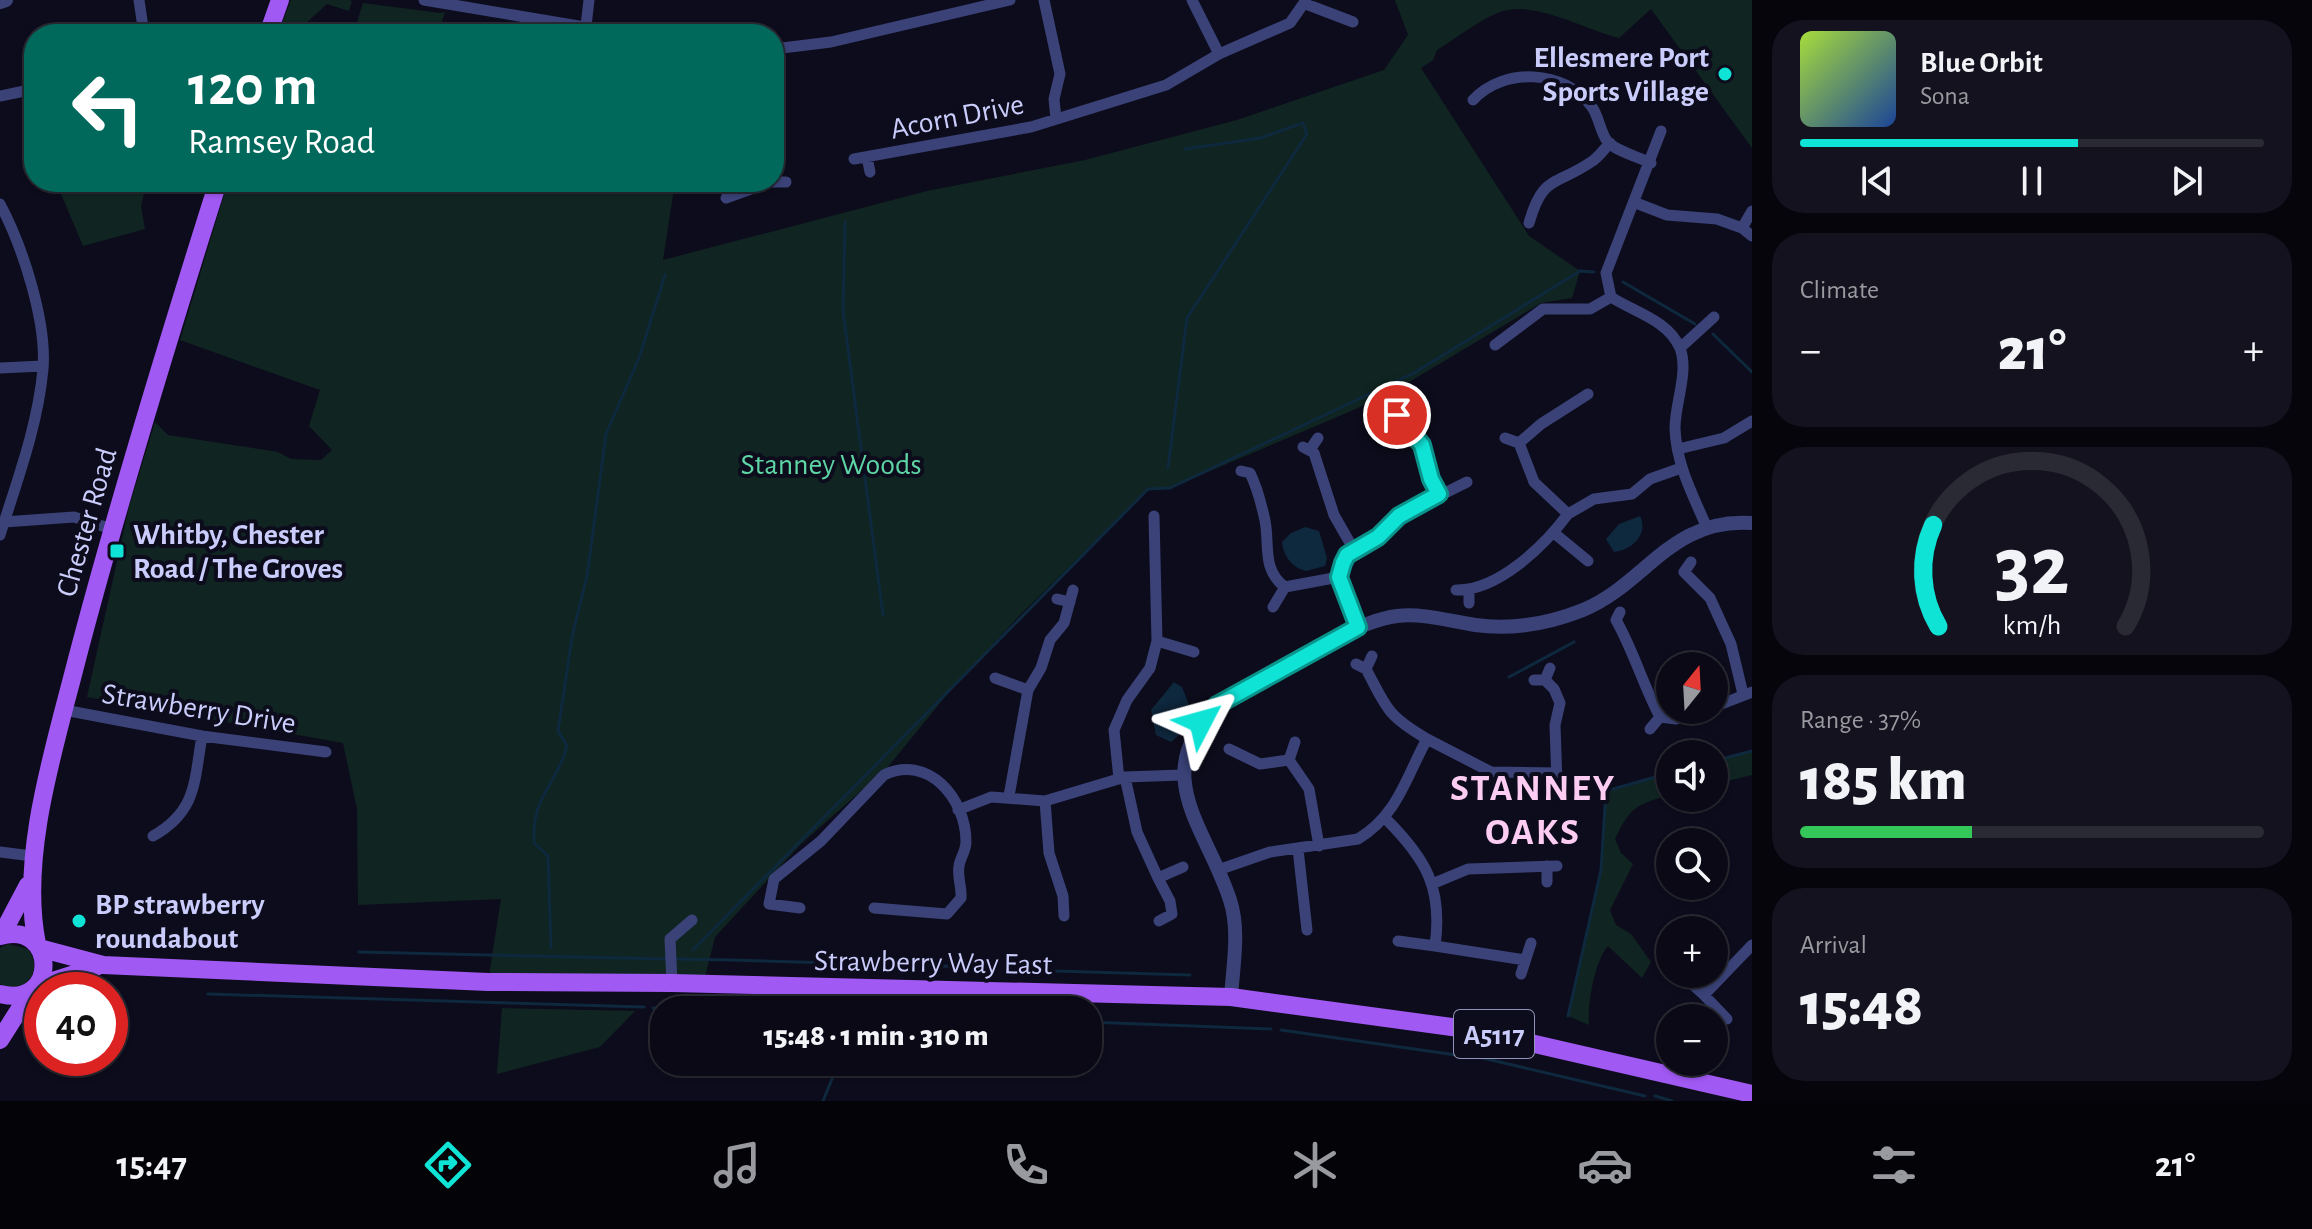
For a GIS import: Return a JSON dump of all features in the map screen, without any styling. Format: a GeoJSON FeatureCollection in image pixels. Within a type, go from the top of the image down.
{"type":"FeatureCollection","features":[{"type":"Feature","properties":{"kind":"main road"},"geometry":{"type":"LineString","coordinates":[[272,24],[280,0]]}},
{"type":"Feature","properties":{"kind":"main road","name":"Chester Road"},"geometry":{"type":"LineString","coordinates":[[42,972],[45,967],[38,946],[29,883],[32,856],[64,710],[112,529],[215,192]]}},
{"type":"Feature","properties":{"kind":"main road","name":"Chester Road"},"geometry":{"type":"LineString","coordinates":[[0,936],[29,883]]}},
{"type":"Feature","properties":{"kind":"main road","name":"A5117"},"geometry":{"type":"LineString","coordinates":[[0,936],[20,934],[38,946]]}},
{"type":"Feature","properties":{"kind":"main road","name":"Strawberry Way East"},"geometry":{"type":"LineString","coordinates":[[38,946],[103,965],[488,982],[672,983],[1231,997],[1474,1030],[1752,1094]]}},
{"type":"Feature","properties":{"kind":"main road","name":"Strawberry Way East"},"geometry":{"type":"LineString","coordinates":[[82,972],[103,965]]}},
{"type":"Feature","properties":{"kind":"main road","name":"A5117"},"geometry":{"type":"LineString","coordinates":[[0,994],[10,997],[24,992]]}},
{"type":"Feature","properties":{"kind":"main road"},"geometry":{"type":"LineString","coordinates":[[0,1040],[24,1003]]}},
{"type":"Feature","properties":{"kind":"street"},"geometry":{"type":"LineString","coordinates":[[0,2],[6,0]]}},
{"type":"Feature","properties":{"kind":"street"},"geometry":{"type":"LineString","coordinates":[[139,0],[143,24]]}},
{"type":"Feature","properties":{"kind":"street"},"geometry":{"type":"LineString","coordinates":[[424,0],[574,24]]}},
{"type":"Feature","properties":{"kind":"street"},"geometry":{"type":"LineString","coordinates":[[586,24],[589,0]]}},
{"type":"Feature","properties":{"kind":"street"},"geometry":{"type":"LineString","coordinates":[[784,48],[831,42],[1010,0]]}},
{"type":"Feature","properties":{"kind":"street"},"geometry":{"type":"LineString","coordinates":[[1044,0],[1060,74],[1054,99],[1056,119]]}},
{"type":"Feature","properties":{"kind":"street"},"geometry":{"type":"LineString","coordinates":[[1192,0],[1219,54]]}},
{"type":"Feature","properties":{"kind":"street"},"geometry":{"type":"LineString","coordinates":[[1306,2],[1353,22]]}},
{"type":"Feature","properties":{"kind":"street","name":"Acorn Drive"},"geometry":{"type":"LineString","coordinates":[[854,159],[996,134],[1166,85],[1219,54],[1281,28],[1297,17],[1306,2]]}},
{"type":"Feature","properties":{"kind":"street"},"geometry":{"type":"LineString","coordinates":[[1473,100],[1495,82],[1541,77],[1557,80],[1572,87],[1591,105],[1610,143],[1651,163]]}},
{"type":"Feature","properties":{"kind":"street"},"geometry":{"type":"LineString","coordinates":[[0,96],[24,91]]}},
{"type":"Feature","properties":{"kind":"street"},"geometry":{"type":"LineString","coordinates":[[1611,297],[1606,273],[1636,203],[1661,131]]}},
{"type":"Feature","properties":{"kind":"street"},"geometry":{"type":"LineString","coordinates":[[1529,223],[1526,210],[1545,187],[1591,162],[1610,143]]}},
{"type":"Feature","properties":{"kind":"street","name":"Acorn Drive"},"geometry":{"type":"LineString","coordinates":[[867,157],[870,172]]}},
{"type":"Feature","properties":{"kind":"street"},"geometry":{"type":"LineString","coordinates":[[726,198],[743,192]]}},
{"type":"Feature","properties":{"kind":"street"},"geometry":{"type":"LineString","coordinates":[[1636,203],[1667,215],[1717,219],[1747,232],[1752,211]]}},
{"type":"Feature","properties":{"kind":"street"},"geometry":{"type":"LineString","coordinates":[[0,535],[33,423],[43,366],[35,304],[21,248],[1,207]]}},
{"type":"Feature","properties":{"kind":"street"},"geometry":{"type":"LineString","coordinates":[[1495,345],[1543,309],[1590,309],[1611,297]]}},
{"type":"Feature","properties":{"kind":"street"},"geometry":{"type":"LineString","coordinates":[[1611,297],[1658,322],[1680,348],[1682,378],[1675,427],[1678,449],[1681,468],[1707,528]]}},
{"type":"Feature","properties":{"kind":"street"},"geometry":{"type":"LineString","coordinates":[[1680,348],[1714,317]]}},
{"type":"Feature","properties":{"kind":"street"},"geometry":{"type":"LineString","coordinates":[[0,368],[43,366]]}},
{"type":"Feature","properties":{"kind":"street"},"geometry":{"type":"LineString","coordinates":[[1519,443],[1541,424],[1588,394]]}},
{"type":"Feature","properties":{"kind":"street"},"geometry":{"type":"LineString","coordinates":[[1393,405],[1422,445],[1431,479],[1439,494]]}},
{"type":"Feature","properties":{"kind":"street"},"geometry":{"type":"LineString","coordinates":[[1678,449],[1724,438],[1752,421]]}},
{"type":"Feature","properties":{"kind":"street"},"geometry":{"type":"LineString","coordinates":[[1505,438],[1519,443],[1534,482],[1568,514]]}},
{"type":"Feature","properties":{"kind":"street"},"geometry":{"type":"LineString","coordinates":[[1311,444],[1337,524],[1354,550]]}},
{"type":"Feature","properties":{"kind":"street"},"geometry":{"type":"LineString","coordinates":[[1469,603],[1462,590],[1524,562],[1554,533],[1568,514],[1594,499],[1632,494],[1650,479],[1681,468]]}},
{"type":"Feature","properties":{"kind":"street"},"geometry":{"type":"LineString","coordinates":[[1250,470],[1264,514],[1270,569],[1285,587]]}},
{"type":"Feature","properties":{"kind":"street"},"geometry":{"type":"LineString","coordinates":[[1358,627],[1339,577],[1343,563],[1354,550],[1378,537],[1399,516],[1467,482]]}},
{"type":"Feature","properties":{"kind":"street"},"geometry":{"type":"LineString","coordinates":[[0,493],[13,492]]}},
{"type":"Feature","properties":{"kind":"street"},"geometry":{"type":"LineString","coordinates":[[1154,516],[1157,641],[1150,668],[1127,700],[1114,730],[1122,778],[1137,832],[1175,917],[1159,921]]}},
{"type":"Feature","properties":{"kind":"street"},"geometry":{"type":"LineString","coordinates":[[4,522],[74,517],[112,529]]}},
{"type":"Feature","properties":{"kind":"street"},"geometry":{"type":"LineString","coordinates":[[1231,997],[1235,930],[1231,902],[1189,808],[1182,775],[1192,738],[1217,705],[1358,627],[1377,620],[1413,615],[1502,627],[1553,621],[1587,608],[1661,552],[1707,528],[1752,523]]}},
{"type":"Feature","properties":{"kind":"street"},"geometry":{"type":"LineString","coordinates":[[1554,533],[1588,561]]}},
{"type":"Feature","properties":{"kind":"street"},"geometry":{"type":"LineString","coordinates":[[1683,569],[1710,598],[1731,644],[1747,693],[1728,701]]}},
{"type":"Feature","properties":{"kind":"street"},"geometry":{"type":"LineString","coordinates":[[1273,607],[1285,587],[1339,577]]}},
{"type":"Feature","properties":{"kind":"street"},"geometry":{"type":"LineString","coordinates":[[1009,796],[1028,690],[1053,634],[1064,623],[1072,596],[1057,599]]}},
{"type":"Feature","properties":{"kind":"street"},"geometry":{"type":"LineString","coordinates":[[1613,618],[1634,653],[1640,680],[1656,710]]}},
{"type":"Feature","properties":{"kind":"street"},"geometry":{"type":"LineString","coordinates":[[1157,641],[1194,652]]}},
{"type":"Feature","properties":{"kind":"street"},"geometry":{"type":"LineString","coordinates":[[1372,656],[1361,666],[1381,702],[1396,718],[1427,739],[1461,760],[1491,772],[1557,778],[1555,725],[1560,703],[1554,689],[1540,680],[1550,668]]}},
{"type":"Feature","properties":{"kind":"street"},"geometry":{"type":"LineString","coordinates":[[995,678],[1028,690]]}},
{"type":"Feature","properties":{"kind":"street","name":"Strawberry Drive"},"geometry":{"type":"LineString","coordinates":[[64,710],[202,736],[326,752]]}},
{"type":"Feature","properties":{"kind":"street"},"geometry":{"type":"LineString","coordinates":[[1650,729],[1656,722]]}},
{"type":"Feature","properties":{"kind":"street"},"geometry":{"type":"LineString","coordinates":[[153,836],[175,824],[182,815],[193,785],[202,736]]}},
{"type":"Feature","properties":{"kind":"street"},"geometry":{"type":"LineString","coordinates":[[1218,870],[1270,852],[1358,839],[1386,819],[1403,792],[1427,739]]}},
{"type":"Feature","properties":{"kind":"street"},"geometry":{"type":"LineString","coordinates":[[1289,760],[1295,742]]}},
{"type":"Feature","properties":{"kind":"street"},"geometry":{"type":"LineString","coordinates":[[1229,749],[1260,764],[1289,760]]}},
{"type":"Feature","properties":{"kind":"street"},"geometry":{"type":"LineString","coordinates":[[1289,760],[1309,789],[1319,846]]}},
{"type":"Feature","properties":{"kind":"street"},"geometry":{"type":"LineString","coordinates":[[800,908],[769,904],[774,879],[821,841],[884,775],[897,769],[923,770],[944,786],[958,810],[966,842],[958,869],[962,888],[957,906],[947,914],[879,909],[890,898]]}},
{"type":"Feature","properties":{"kind":"street"},"geometry":{"type":"LineString","coordinates":[[958,810],[976,800],[1009,796],[1045,801],[1122,778],[1182,775]]}},
{"type":"Feature","properties":{"kind":"street"},"geometry":{"type":"LineString","coordinates":[[1045,801],[1049,853],[1063,896],[1064,916]]}},
{"type":"Feature","properties":{"kind":"street"},"geometry":{"type":"LineString","coordinates":[[1386,819],[1413,846],[1432,884],[1438,925],[1435,946]]}},
{"type":"Feature","properties":{"kind":"street"},"geometry":{"type":"LineString","coordinates":[[1298,849],[1305,929]]}},
{"type":"Feature","properties":{"kind":"street"},"geometry":{"type":"LineString","coordinates":[[0,852],[32,856]]}},
{"type":"Feature","properties":{"kind":"street"},"geometry":{"type":"LineString","coordinates":[[1432,884],[1468,869],[1552,866],[1547,882]]}},
{"type":"Feature","properties":{"kind":"street"},"geometry":{"type":"LineString","coordinates":[[1158,878],[1183,867]]}},
{"type":"Feature","properties":{"kind":"street"},"geometry":{"type":"LineString","coordinates":[[672,983],[670,939],[692,920]]}},
{"type":"Feature","properties":{"kind":"street"},"geometry":{"type":"LineString","coordinates":[[1398,941],[1525,960]]}},
{"type":"Feature","properties":{"kind":"street"},"geometry":{"type":"LineString","coordinates":[[1521,974],[1531,943]]}},
{"type":"Feature","properties":{"kind":"street"},"geometry":{"type":"LineString","coordinates":[[1704,995],[1752,945]]}},
{"type":"Feature","properties":{"kind":"street"},"geometry":{"type":"LineString","coordinates":[[1696,988],[1713,1004]]}},
{"type":"Feature","properties":{"kind":"green space"},"geometry":{"type":"Polygon","coordinates":[[[291,0],[352,1],[349,11],[327,4],[305,24],[282,24],[291,0]]]}},
{"type":"Feature","properties":{"kind":"green space","name":"Stanney Woods"},"geometry":{"type":"Polygon","coordinates":[[[1395,0],[1752,0],[1752,148],[1651,9],[1619,38],[1546,13],[1516,9],[1503,11],[1437,50],[1433,60],[1421,68],[1529,236],[1580,271],[1572,298],[1541,303],[1384,397],[1170,488],[1148,489],[1019,616],[945,697],[887,768],[801,844],[715,937],[703,985],[488,982],[501,899],[358,905],[357,809],[343,743],[87,697],[129,507],[155,422],[168,435],[278,452],[291,459],[321,460],[332,450],[309,426],[320,390],[180,340],[225,192],[673,192],[663,260],[927,191],[1085,160],[1237,120],[1384,70],[1408,35],[1395,0]]]}},
{"type":"Feature","properties":{"kind":"green space"},"geometry":{"type":"Polygon","coordinates":[[[363,3],[445,12],[441,24],[356,24],[363,3]]]}},
{"type":"Feature","properties":{"kind":"green space"},"geometry":{"type":"Polygon","coordinates":[[[60,192],[144,192],[141,206],[145,229],[83,246],[60,192]]]}},
{"type":"Feature","properties":{"kind":"green space"},"geometry":{"type":"Polygon","coordinates":[[[1752,751],[1752,775],[1728,781],[1728,757],[1752,751]]]}},
{"type":"Feature","properties":{"kind":"green space"},"geometry":{"type":"Polygon","coordinates":[[[1656,777],[1656,799],[1630,813],[1615,839],[1621,853],[1633,864],[1610,910],[1616,925],[1631,934],[1651,962],[1642,978],[1608,946],[1599,961],[1593,983],[1589,1025],[1568,1016],[1601,870],[1606,791],[1656,777]]]}},
{"type":"Feature","properties":{"kind":"green space"},"geometry":{"type":"Polygon","coordinates":[[[8,944],[28,949],[34,965],[33,972],[24,972],[24,984],[9,987],[0,984],[0,948],[8,944]]]}},
{"type":"Feature","properties":{"kind":"green space"},"geometry":{"type":"Polygon","coordinates":[[[502,1008],[635,1011],[600,1047],[497,1074],[502,1008]]]}},
{"type":"Feature","properties":{"kind":"water"},"geometry":{"type":"Polygon","coordinates":[[[1640,516],[1642,529],[1637,540],[1627,548],[1614,552],[1606,539],[1619,524],[1640,516]]]}},
{"type":"Feature","properties":{"kind":"water"},"geometry":{"type":"Polygon","coordinates":[[[1305,527],[1319,531],[1327,558],[1325,566],[1306,571],[1290,561],[1282,542],[1291,533],[1305,527]]]}},
{"type":"Feature","properties":{"kind":"water"},"geometry":{"type":"Polygon","coordinates":[[[1174,682],[1182,687],[1191,710],[1178,736],[1171,742],[1156,735],[1151,710],[1174,682]]]}},
{"type":"Feature","properties":{"kind":"waterway"},"geometry":{"type":"LineString","coordinates":[[1168,468],[1187,318],[1307,134],[1303,123],[1260,138],[1185,149]]}},
{"type":"Feature","properties":{"kind":"waterway"},"geometry":{"type":"LineString","coordinates":[[845,222],[843,311],[883,615]]}},
{"type":"Feature","properties":{"kind":"waterway"},"geometry":{"type":"LineString","coordinates":[[693,950],[1148,489],[1170,488],[1414,373],[1580,271],[1594,272]]}},
{"type":"Feature","properties":{"kind":"waterway"},"geometry":{"type":"LineString","coordinates":[[551,948],[548,856],[534,843],[534,826],[540,802],[567,746],[558,731],[572,637],[587,576],[606,434],[639,358],[665,275]]}},
{"type":"Feature","properties":{"kind":"waterway"},"geometry":{"type":"LineString","coordinates":[[1623,282],[1695,324]]}},
{"type":"Feature","properties":{"kind":"waterway"},"geometry":{"type":"LineString","coordinates":[[1713,334],[1752,372]]}},
{"type":"Feature","properties":{"kind":"waterway"},"geometry":{"type":"LineString","coordinates":[[1509,677],[1574,642]]}},
{"type":"Feature","properties":{"kind":"waterway"},"geometry":{"type":"LineString","coordinates":[[1728,757],[1752,751]]}},
{"type":"Feature","properties":{"kind":"waterway"},"geometry":{"type":"LineString","coordinates":[[1568,1016],[1601,870],[1606,791],[1656,777]]}},
{"type":"Feature","properties":{"kind":"waterway"},"geometry":{"type":"LineString","coordinates":[[359,952],[668,959]]}},
{"type":"Feature","properties":{"kind":"waterway"},"geometry":{"type":"LineString","coordinates":[[675,959],[731,960]]}},
{"type":"Feature","properties":{"kind":"waterway"},"geometry":{"type":"LineString","coordinates":[[731,960],[975,967]]}},
{"type":"Feature","properties":{"kind":"waterway"},"geometry":{"type":"LineString","coordinates":[[1022,970],[1190,975]]}},
{"type":"Feature","properties":{"kind":"waterway"},"geometry":{"type":"LineString","coordinates":[[208,994],[644,1007]]}},
{"type":"Feature","properties":{"kind":"waterway"},"geometry":{"type":"LineString","coordinates":[[1102,1023],[1271,1029]]}},
{"type":"Feature","properties":{"kind":"waterway"},"geometry":{"type":"LineString","coordinates":[[1281,1030],[1463,1056]]}},
{"type":"Feature","properties":{"kind":"waterway"},"geometry":{"type":"LineString","coordinates":[[1474,1056],[1645,1096]]}},
{"type":"Feature","properties":{"kind":"waterway"},"geometry":{"type":"LineString","coordinates":[[823,1101],[833,1076]]}},
{"type":"Feature","properties":{"kind":"waterway"},"geometry":{"type":"LineString","coordinates":[[1655,1096],[1672,1101]]}},
{"type":"Feature","properties":{"kind":"place","name":"Ellesmere Port Sports Village"},"geometry":{"type":"Point","coordinates":[1725,74]}},
{"type":"Feature","properties":{"kind":"place","name":"Whitby, Chester Road / The Groves"},"geometry":{"type":"Point","coordinates":[117,551]}},
{"type":"Feature","properties":{"kind":"place","name":"BP strawberry roundabout"},"geometry":{"type":"Point","coordinates":[79,921]}},
{"type":"Feature","properties":{"kind":"district","name":"STANNEY OAKS"},"geometry":{"type":"Point","coordinates":[1533,809]}},
{"type":"Feature","properties":{"kind":"route"},"geometry":{"type":"LineString","coordinates":[[1201,722],[1217,705],[1358,627],[1339,577],[1347,555],[1378,537],[1399,516],[1439,494],[1431,479],[1422,445],[1397,415]]}}]}
